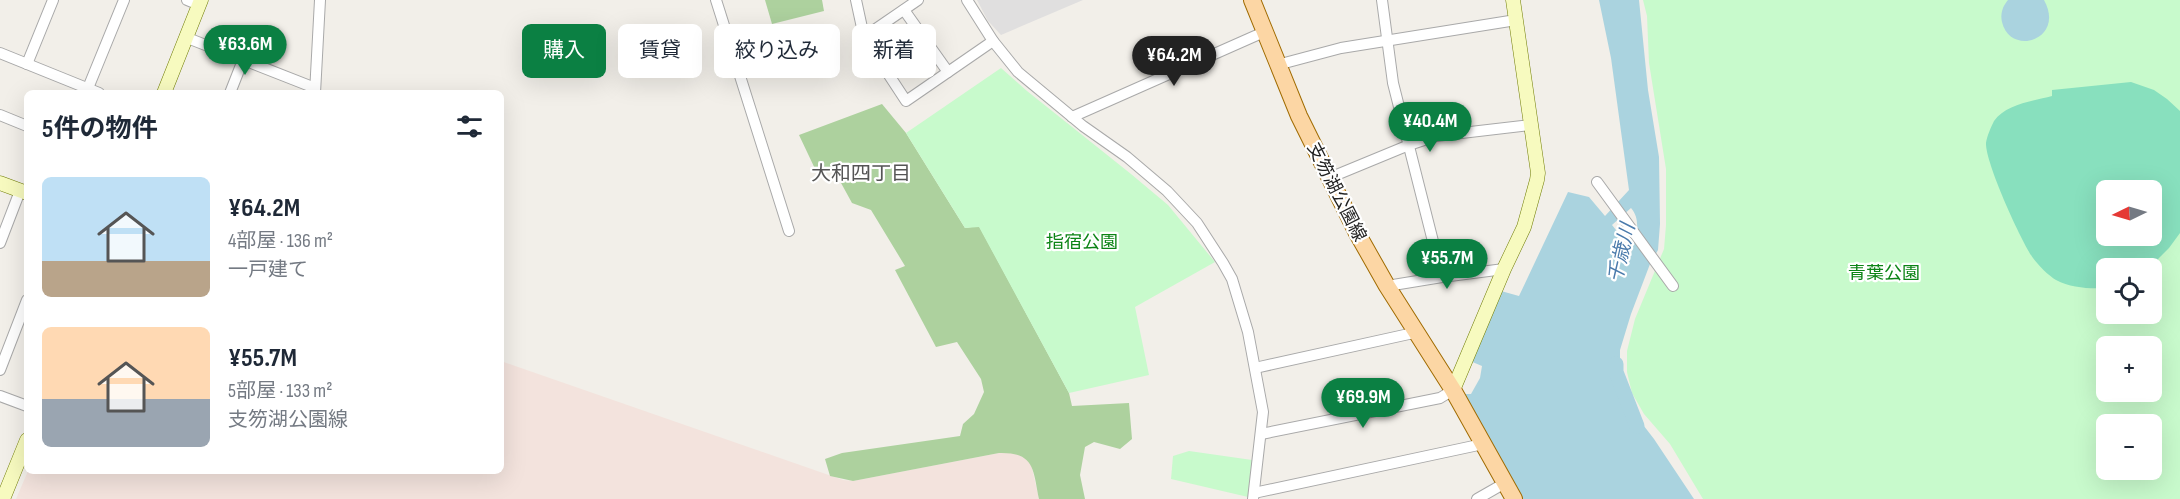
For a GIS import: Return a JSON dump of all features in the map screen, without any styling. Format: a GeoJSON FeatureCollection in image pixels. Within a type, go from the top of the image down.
{"type":"FeatureCollection","features":[{"type":"Feature","properties":{"kind":"main road","name":"支笏湖公園線"},"geometry":{"type":"LineString","coordinates":[[1252,0],[1277,65],[1329,178],[1387,286],[1453,390],[1514,499]]}},
{"type":"Feature","properties":{"kind":"street"},"geometry":{"type":"LineString","coordinates":[[27,64],[53,0]]}},
{"type":"Feature","properties":{"kind":"street"},"geometry":{"type":"LineString","coordinates":[[87,90],[124,0]]}},
{"type":"Feature","properties":{"kind":"street"},"geometry":{"type":"LineString","coordinates":[[315,90],[320,0]]}},
{"type":"Feature","properties":{"kind":"street"},"geometry":{"type":"LineString","coordinates":[[716,0],[789,231]]}},
{"type":"Feature","properties":{"kind":"street"},"geometry":{"type":"LineString","coordinates":[[856,0],[861,24]]}},
{"type":"Feature","properties":{"kind":"street"},"geometry":{"type":"LineString","coordinates":[[883,24],[917,0]]}},
{"type":"Feature","properties":{"kind":"street"},"geometry":{"type":"LineString","coordinates":[[967,0],[993,40],[1018,72],[1167,191],[1209,239],[1232,279],[1248,332],[1263,412],[1253,496],[1483,444]]}},
{"type":"Feature","properties":{"kind":"street"},"geometry":{"type":"LineString","coordinates":[[1382,0],[1391,75],[1442,277]]}},
{"type":"Feature","properties":{"kind":"street"},"geometry":{"type":"LineString","coordinates":[[1261,434],[1440,398],[1453,390],[1524,227],[1537,180],[1538,173],[1513,0]]}},
{"type":"Feature","properties":{"kind":"street"},"geometry":{"type":"LineString","coordinates":[[165,90],[195,2]]}},
{"type":"Feature","properties":{"kind":"street"},"geometry":{"type":"LineString","coordinates":[[904,9],[948,72]]}},
{"type":"Feature","properties":{"kind":"street"},"geometry":{"type":"LineString","coordinates":[[1277,65],[1341,48],[1516,20]]}},
{"type":"Feature","properties":{"kind":"street"},"geometry":{"type":"LineString","coordinates":[[1072,117],[1264,32]]}},
{"type":"Feature","properties":{"kind":"street"},"geometry":{"type":"LineString","coordinates":[[185,37],[313,90]]}},
{"type":"Feature","properties":{"kind":"street"},"geometry":{"type":"LineString","coordinates":[[891,78],[906,101],[993,40]]}},
{"type":"Feature","properties":{"kind":"street"},"geometry":{"type":"LineString","coordinates":[[0,52],[85,90]]}},
{"type":"Feature","properties":{"kind":"street"},"geometry":{"type":"LineString","coordinates":[[231,90],[243,60]]}},
{"type":"Feature","properties":{"kind":"street"},"geometry":{"type":"LineString","coordinates":[[0,115],[24,125]]}},
{"type":"Feature","properties":{"kind":"street"},"geometry":{"type":"LineString","coordinates":[[1329,178],[1408,145],[1436,136],[1531,125]]}},
{"type":"Feature","properties":{"kind":"street"},"geometry":{"type":"LineString","coordinates":[[0,183],[24,192],[0,243]]}},
{"type":"Feature","properties":{"kind":"street"},"geometry":{"type":"LineString","coordinates":[[1599,185],[1673,286]]}},
{"type":"Feature","properties":{"kind":"street"},"geometry":{"type":"LineString","coordinates":[[1387,286],[1504,269]]}},
{"type":"Feature","properties":{"kind":"street"},"geometry":{"type":"LineString","coordinates":[[0,370],[24,308]]}},
{"type":"Feature","properties":{"kind":"street"},"geometry":{"type":"LineString","coordinates":[[1255,368],[1418,333]]}},
{"type":"Feature","properties":{"kind":"street"},"geometry":{"type":"LineString","coordinates":[[0,338],[11,342]]}},
{"type":"Feature","properties":{"kind":"street"},"geometry":{"type":"LineString","coordinates":[[0,396],[24,405]]}},
{"type":"Feature","properties":{"kind":"street"},"geometry":{"type":"LineString","coordinates":[[3,499],[24,447]]}},
{"type":"Feature","properties":{"kind":"street"},"geometry":{"type":"LineString","coordinates":[[1476,499],[1505,483]]}},
{"type":"Feature","properties":{"kind":"shaded area"},"geometry":{"type":"Polygon","coordinates":[[[977,0],[1083,0],[1001,35],[988,21],[977,0]]]}},
{"type":"Feature","properties":{"kind":"shaded area"},"geometry":{"type":"Polygon","coordinates":[[[504,362],[843,480],[853,481],[999,453],[1024,456],[1031,464],[1039,499],[16,499],[27,474],[504,474],[504,362]]]}},
{"type":"Feature","properties":{"kind":"green space"},"geometry":{"type":"Polygon","coordinates":[[[765,0],[822,0],[824,11],[772,24],[765,0]]]}},
{"type":"Feature","properties":{"kind":"green space","name":"青葉公園"},"geometry":{"type":"Polygon","coordinates":[[[1643,0],[2180,0],[2180,499],[1703,499],[1670,444],[1644,414],[1632,393],[1627,372],[1627,351],[1635,319],[1664,249],[1666,225],[1666,169],[1649,63],[1647,16],[1643,0]]]}},
{"type":"Feature","properties":{"kind":"green space"},"geometry":{"type":"Polygon","coordinates":[[[239,25],[280,42],[270,67],[230,52],[239,25]]]}},
{"type":"Feature","properties":{"kind":"green space","name":"指宿公園"},"geometry":{"type":"Polygon","coordinates":[[[1001,68],[1168,205],[1215,262],[1135,307],[1149,375],[1069,393],[979,227],[965,228],[906,133],[1001,68]]]}},
{"type":"Feature","properties":{"kind":"green space"},"geometry":{"type":"Polygon","coordinates":[[[2131,82],[2154,90],[2180,111],[2180,233],[2159,258],[2096,258],[2096,288],[2062,283],[2050,276],[2033,258],[1997,183],[1987,153],[1987,137],[1999,115],[2021,104],[2052,96],[2052,90],[2131,82]]]}},
{"type":"Feature","properties":{"kind":"green space"},"geometry":{"type":"Polygon","coordinates":[[[882,104],[906,133],[965,228],[979,226],[1069,393],[1072,406],[1129,403],[1132,439],[1120,449],[1094,442],[1085,447],[1080,475],[1085,499],[1039,499],[1030,465],[1026,459],[1011,454],[999,453],[853,481],[830,476],[825,459],[842,453],[960,436],[963,424],[974,414],[984,392],[981,379],[957,342],[936,347],[895,270],[905,266],[871,210],[852,203],[835,172],[817,173],[799,135],[882,104]]]}},
{"type":"Feature","properties":{"kind":"green space"},"geometry":{"type":"Polygon","coordinates":[[[1189,451],[1252,460],[1248,497],[1171,479],[1173,456],[1189,451]]]}},
{"type":"Feature","properties":{"kind":"water"},"geometry":{"type":"Polygon","coordinates":[[[1599,0],[1639,0],[1648,90],[1659,157],[1660,224],[1658,250],[1650,264],[1631,314],[1620,350],[1620,395],[1654,439],[1694,499],[1522,499],[1464,394],[1471,394],[1480,378],[1482,366],[1470,361],[1501,291],[1519,296],[1568,192],[1589,197],[1605,216],[1629,190],[1611,58],[1599,0]],[[1631,208],[1612,225],[1620,235],[1629,261],[1637,227],[1635,214],[1631,208]]]}},
{"type":"Feature","properties":{"kind":"water"},"geometry":{"type":"Polygon","coordinates":[[[2008,0],[2044,0],[2049,14],[2048,25],[2042,34],[2025,41],[2015,39],[2007,33],[2001,16],[2008,0]]]}},
{"type":"Feature","properties":{"kind":"waterway","name":"千歳川"},"geometry":{"type":"LineString","coordinates":[[1616,364],[1616,372],[1637,426]]}},
{"type":"Feature","properties":{"kind":"district","name":"大和四丁目"},"geometry":{"type":"Point","coordinates":[861,173]}}]}
